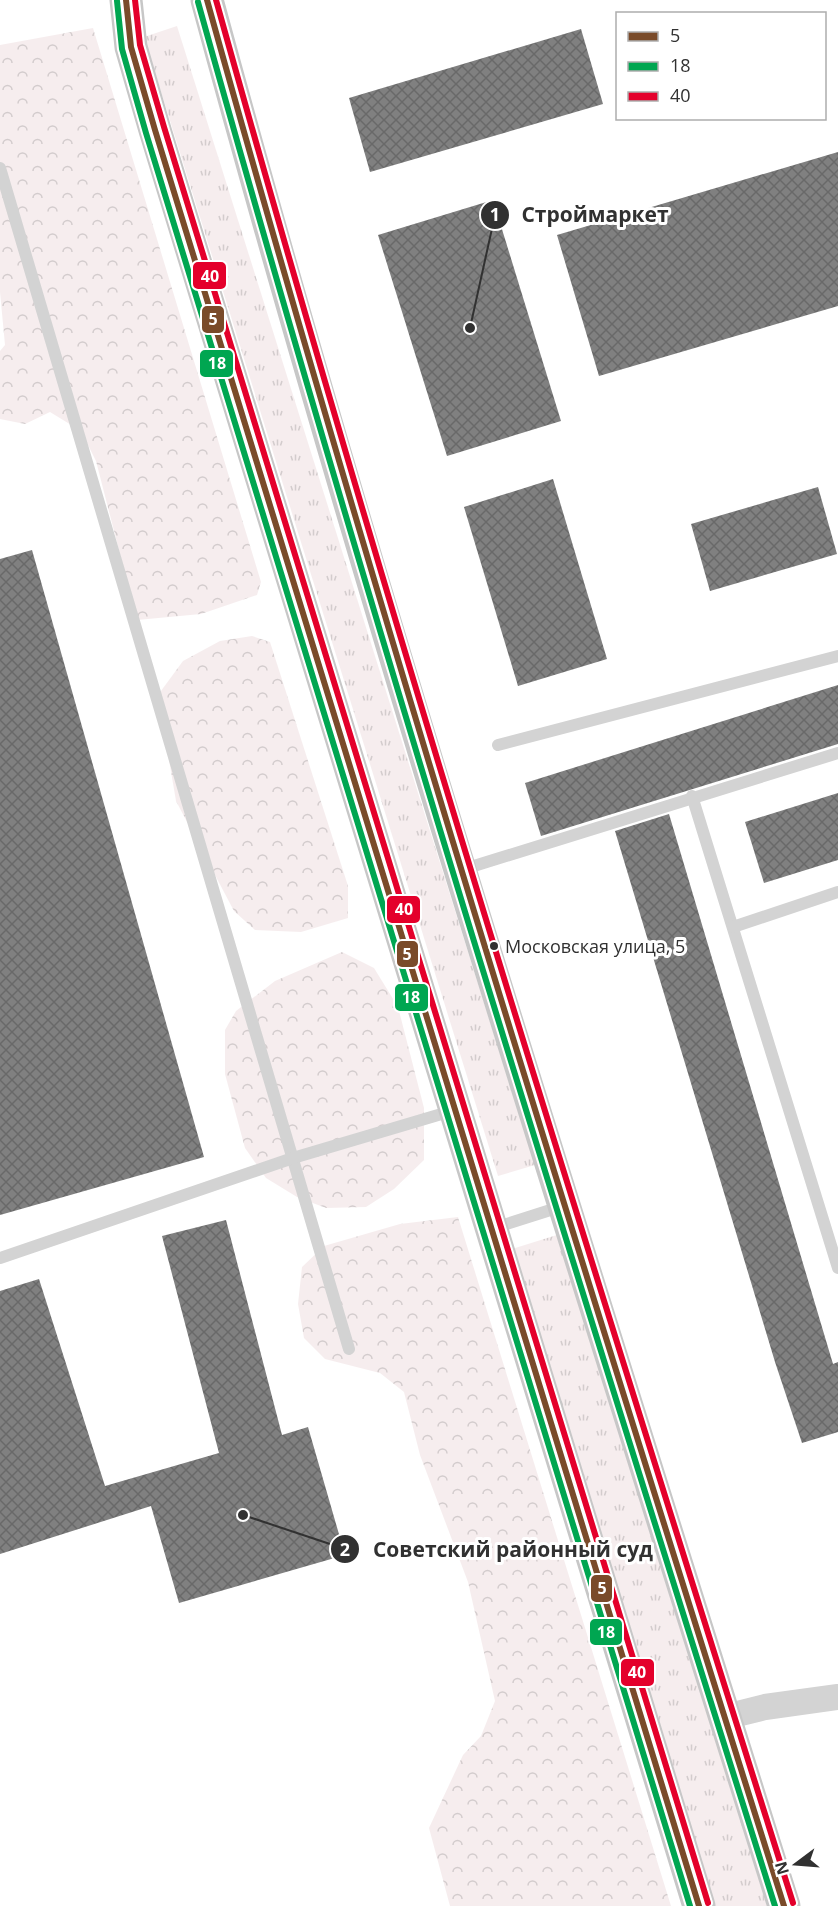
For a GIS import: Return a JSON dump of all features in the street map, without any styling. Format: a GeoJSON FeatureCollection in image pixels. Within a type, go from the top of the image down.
{"type":"FeatureCollection","features":[{"type":"Feature","properties":{"kind":"main road"},"geometry":{"type":"LineString","coordinates":[[126,0],[131,47],[155,130],[699,1906]]}},
{"type":"Feature","properties":{"kind":"main road"},"geometry":{"type":"LineString","coordinates":[[207,0],[270,231],[461,870],[784,1906]]}},
{"type":"Feature","properties":{"kind":"street"},"geometry":{"type":"LineString","coordinates":[[725,1717],[765,1707],[838,1697]]}},
{"type":"Feature","properties":{"kind":"lane"},"geometry":{"type":"LineString","coordinates":[[0,168],[349,1349]]}},
{"type":"Feature","properties":{"kind":"lane"},"geometry":{"type":"LineString","coordinates":[[498,745],[838,656]]}},
{"type":"Feature","properties":{"kind":"lane"},"geometry":{"type":"LineString","coordinates":[[461,870],[692,796],[838,753]]}},
{"type":"Feature","properties":{"kind":"lane"},"geometry":{"type":"LineString","coordinates":[[692,796],[835,1250],[838,1268]]}},
{"type":"Feature","properties":{"kind":"lane"},"geometry":{"type":"LineString","coordinates":[[732,927],[838,892]]}},
{"type":"Feature","properties":{"kind":"lane"},"geometry":{"type":"LineString","coordinates":[[0,1258],[293,1158],[455,1110]]}},
{"type":"Feature","properties":{"kind":"lane"},"geometry":{"type":"LineString","coordinates":[[490,1229],[565,1205]]}},
{"type":"Feature","properties":{"kind":"green space"},"geometry":{"type":"Polygon","coordinates":[[[177,26],[535,1165],[498,1176],[144,37],[177,26]]]}},
{"type":"Feature","properties":{"kind":"green space"},"geometry":{"type":"Polygon","coordinates":[[[93,28],[261,582],[257,595],[201,614],[137,620],[96,461],[81,431],[50,412],[25,424],[0,419],[0,351],[5,345],[0,292],[0,45],[93,28]]]}},
{"type":"Feature","properties":{"kind":"green space"},"geometry":{"type":"Polygon","coordinates":[[[252,636],[270,642],[348,886],[348,918],[301,932],[255,930],[234,911],[176,801],[158,695],[183,661],[220,641],[252,636]]]}},
{"type":"Feature","properties":{"kind":"green space"},"geometry":{"type":"Polygon","coordinates":[[[342,952],[374,968],[398,1007],[424,1108],[424,1160],[394,1189],[366,1207],[326,1208],[297,1197],[266,1178],[245,1148],[225,1074],[225,1030],[236,1011],[275,981],[342,952]]]}},
{"type":"Feature","properties":{"kind":"green space"},"geometry":{"type":"Polygon","coordinates":[[[458,1217],[671,1906],[450,1906],[429,1828],[463,1755],[481,1736],[495,1701],[468,1582],[420,1455],[404,1392],[380,1373],[325,1359],[304,1338],[298,1304],[302,1267],[324,1246],[400,1224],[458,1217]]]}},
{"type":"Feature","properties":{"kind":"green space"},"geometry":{"type":"Polygon","coordinates":[[[560,1234],[767,1906],[714,1906],[512,1249],[560,1234]]]}},
{"type":"Feature","properties":{"kind":"building"},"geometry":{"type":"Polygon","coordinates":[[[581,29],[603,104],[370,172],[349,98],[581,29]]]}},
{"type":"Feature","properties":{"kind":"building"},"geometry":{"type":"Polygon","coordinates":[[[838,152],[838,306],[599,376],[557,235],[838,152]]]}},
{"type":"Feature","properties":{"kind":"building"},"geometry":{"type":"Polygon","coordinates":[[[493,200],[561,421],[447,456],[378,235],[493,200]]]}},
{"type":"Feature","properties":{"kind":"building"},"geometry":{"type":"Polygon","coordinates":[[[553,479],[607,659],[518,686],[464,507],[553,479]]]}},
{"type":"Feature","properties":{"kind":"building"},"geometry":{"type":"Polygon","coordinates":[[[818,487],[837,554],[710,591],[691,524],[818,487]]]}},
{"type":"Feature","properties":{"kind":"building"},"geometry":{"type":"Polygon","coordinates":[[[32,550],[204,1157],[0,1215],[0,559],[32,550]]]}},
{"type":"Feature","properties":{"kind":"building"},"geometry":{"type":"Polygon","coordinates":[[[838,685],[838,744],[541,836],[525,783],[838,685]]]}},
{"type":"Feature","properties":{"kind":"building"},"geometry":{"type":"Polygon","coordinates":[[[838,793],[838,860],[764,883],[745,822],[838,793]]]}},
{"type":"Feature","properties":{"kind":"building"},"geometry":{"type":"Polygon","coordinates":[[[669,814],[833,1364],[838,1362],[838,1432],[802,1443],[775,1362],[615,831],[669,814]]]}},
{"type":"Feature","properties":{"kind":"building"},"geometry":{"type":"Polygon","coordinates":[[[226,1220],[282,1435],[308,1427],[345,1555],[179,1603],[151,1506],[0,1554],[0,1291],[39,1279],[105,1486],[219,1453],[162,1236],[226,1220]]]}},
{"type":"Feature","properties":{"kind":"transit line","name":"5"},"geometry":{"type":"LineString","coordinates":[[126,0],[131,47],[155,130],[699,1906]]}},
{"type":"Feature","properties":{"kind":"transit line","name":"40"},"geometry":{"type":"LineString","coordinates":[[135,0],[140,45],[164,127],[708,1903]]}},
{"type":"Feature","properties":{"kind":"transit line","name":"5"},"geometry":{"type":"LineString","coordinates":[[207,0],[344,479],[415,717],[561,1194],[784,1906]]}},
{"type":"Feature","properties":{"kind":"transit line","name":"40"},"geometry":{"type":"LineString","coordinates":[[216,0],[424,716],[570,1192],[793,1903]]}},
{"type":"Feature","properties":{"kind":"transit line","name":"18"},"geometry":{"type":"LineString","coordinates":[[117,1],[122,49],[146,133],[690,1906]]}},
{"type":"Feature","properties":{"kind":"transit line","name":"18"},"geometry":{"type":"LineString","coordinates":[[198,2],[406,718],[775,1906]]}},
{"type":"Feature","properties":{"kind":"place","name":"Строймаркет"},"geometry":{"type":"Point","coordinates":[470,328]}},
{"type":"Feature","properties":{"kind":"place","name":"Московская улица, 5"},"geometry":{"type":"Point","coordinates":[494,946]}},
{"type":"Feature","properties":{"kind":"place","name":"Советский районный суд"},"geometry":{"type":"Point","coordinates":[243,1515]}}]}
